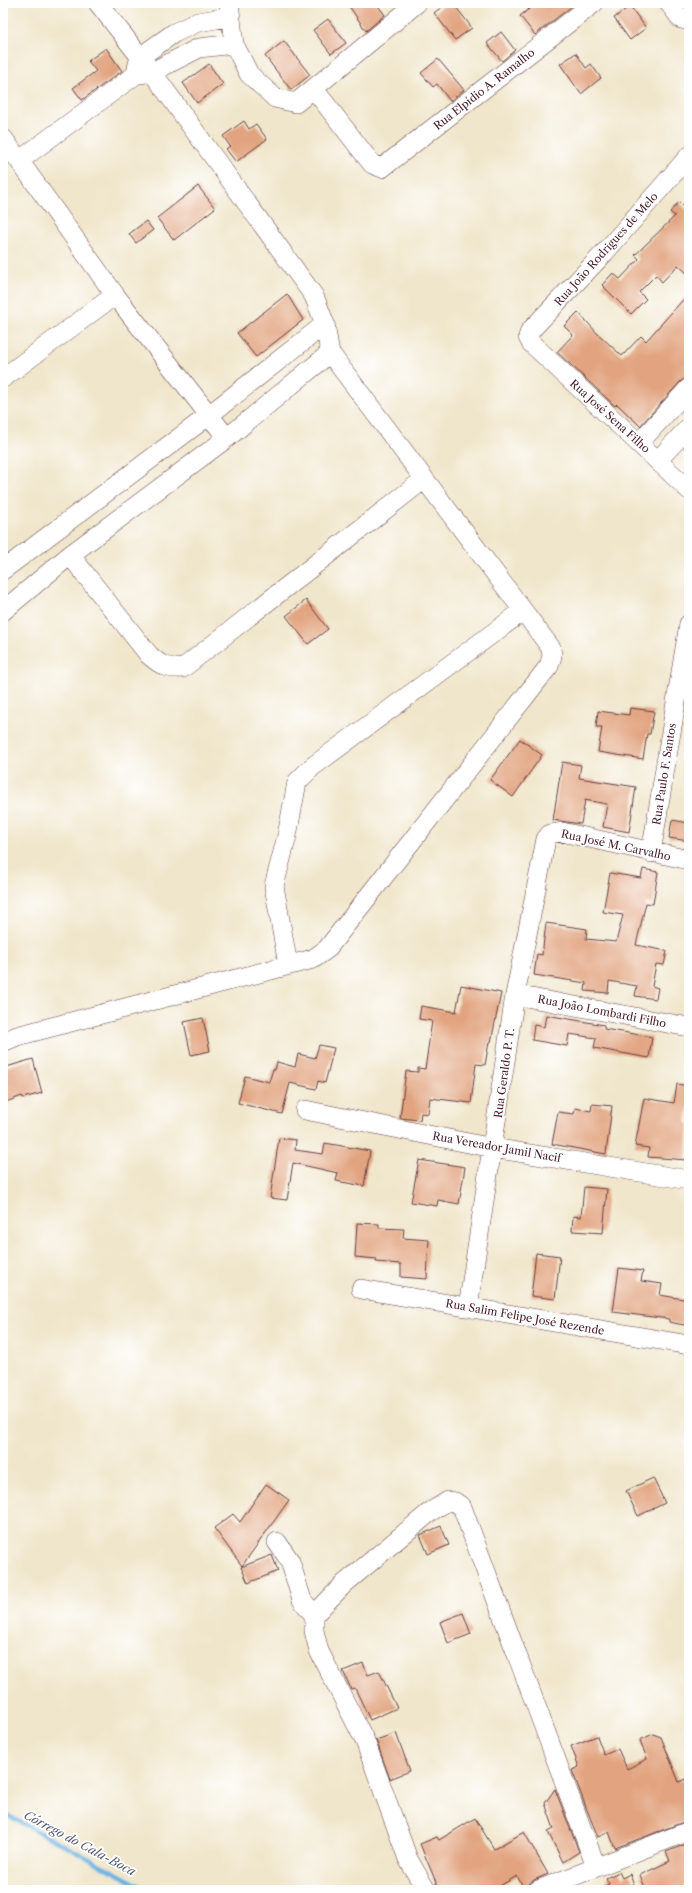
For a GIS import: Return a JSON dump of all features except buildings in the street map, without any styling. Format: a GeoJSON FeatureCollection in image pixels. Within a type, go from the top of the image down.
{"type":"FeatureCollection","features":[{"type":"Feature","properties":{"kind":"street"},"geometry":{"type":"LineString","coordinates":[[3,1042],[17,1036],[313,959],[328,949],[549,666],[552,656],[551,648],[423,480],[330,353],[326,324],[314,296],[143,73],[140,57],[98,3]]}},
{"type":"Feature","properties":{"kind":"street"},"geometry":{"type":"LineString","coordinates":[[140,57],[174,33],[229,10],[234,44],[248,74],[275,98],[296,102],[314,89],[417,3]]}},
{"type":"Feature","properties":{"kind":"street","name":"Rua Elpídio A. Ramalho"},"geometry":{"type":"LineString","coordinates":[[314,89],[372,164],[382,168],[594,3]]}},
{"type":"Feature","properties":{"kind":"street"},"geometry":{"type":"LineString","coordinates":[[669,3],[681,19],[689,20]]}},
{"type":"Feature","properties":{"kind":"street"},"geometry":{"type":"LineString","coordinates":[[20,160],[143,73],[199,48],[234,44]]}},
{"type":"Feature","properties":{"kind":"street"},"geometry":{"type":"LineString","coordinates":[[3,138],[115,295],[226,438]]}},
{"type":"Feature","properties":{"kind":"street","name":"Rua João Rodrigues de Melo"},"geometry":{"type":"LineString","coordinates":[[531,343],[528,337],[530,331],[605,252],[689,156]]}},
{"type":"Feature","properties":{"kind":"street"},"geometry":{"type":"LineString","coordinates":[[3,378],[115,295]]}},
{"type":"Feature","properties":{"kind":"street"},"geometry":{"type":"LineString","coordinates":[[3,570],[208,416],[326,324]]}},
{"type":"Feature","properties":{"kind":"street","name":"Rua José Sena Filho"},"geometry":{"type":"LineString","coordinates":[[531,343],[689,490]]}},
{"type":"Feature","properties":{"kind":"street"},"geometry":{"type":"LineString","coordinates":[[3,611],[70,555],[226,438],[330,353]]}},
{"type":"Feature","properties":{"kind":"street"},"geometry":{"type":"LineString","coordinates":[[639,443],[689,388]]}},
{"type":"Feature","properties":{"kind":"street"},"geometry":{"type":"LineString","coordinates":[[658,460],[689,427]]}},
{"type":"Feature","properties":{"kind":"street"},"geometry":{"type":"LineString","coordinates":[[70,555],[149,655],[160,665],[171,669],[182,668],[423,480]]}},
{"type":"Feature","properties":{"kind":"street"},"geometry":{"type":"LineString","coordinates":[[288,965],[274,886],[287,836],[297,782],[312,767],[523,611]]}},
{"type":"Feature","properties":{"kind":"street","name":"Rua Paulo F. Santos"},"geometry":{"type":"LineString","coordinates":[[651,853],[689,624]]}},
{"type":"Feature","properties":{"kind":"street","name":"Rua José M. Carvalho"},"geometry":{"type":"LineString","coordinates":[[546,839],[550,834],[562,832],[651,853],[689,860]]}},
{"type":"Feature","properties":{"kind":"street","name":"Rua Geraldo P. T."},"geometry":{"type":"LineString","coordinates":[[468,1307],[515,994],[546,839]]}},
{"type":"Feature","properties":{"kind":"street","name":"Rua João Lombardi Filho"},"geometry":{"type":"LineString","coordinates":[[515,994],[689,1027]]}},
{"type":"Feature","properties":{"kind":"street","name":"Rua Vereador Jamil Nacif"},"geometry":{"type":"LineString","coordinates":[[305,1110],[493,1148],[689,1180]]}},
{"type":"Feature","properties":{"kind":"street","name":"Rua Salim Felipe José Rezende"},"geometry":{"type":"LineString","coordinates":[[361,1289],[689,1345]]}},
{"type":"Feature","properties":{"kind":"street"},"geometry":{"type":"LineString","coordinates":[[314,1615],[344,1584],[430,1512],[448,1501],[455,1502],[462,1507],[596,1867]]}},
{"type":"Feature","properties":{"kind":"street"},"geometry":{"type":"LineString","coordinates":[[277,1542],[290,1561],[302,1600],[314,1615],[314,1631],[320,1650],[365,1741],[408,1859],[426,1890]]}},
{"type":"Feature","properties":{"kind":"street"},"geometry":{"type":"LineString","coordinates":[[538,1890],[567,1885],[596,1867],[689,1831]]}},
{"type":"Feature","properties":{"kind":"waterway","name":"Córrego do Cala-Boca"},"geometry":{"type":"LineString","coordinates":[[3,1813],[148,1890]]}}]}
